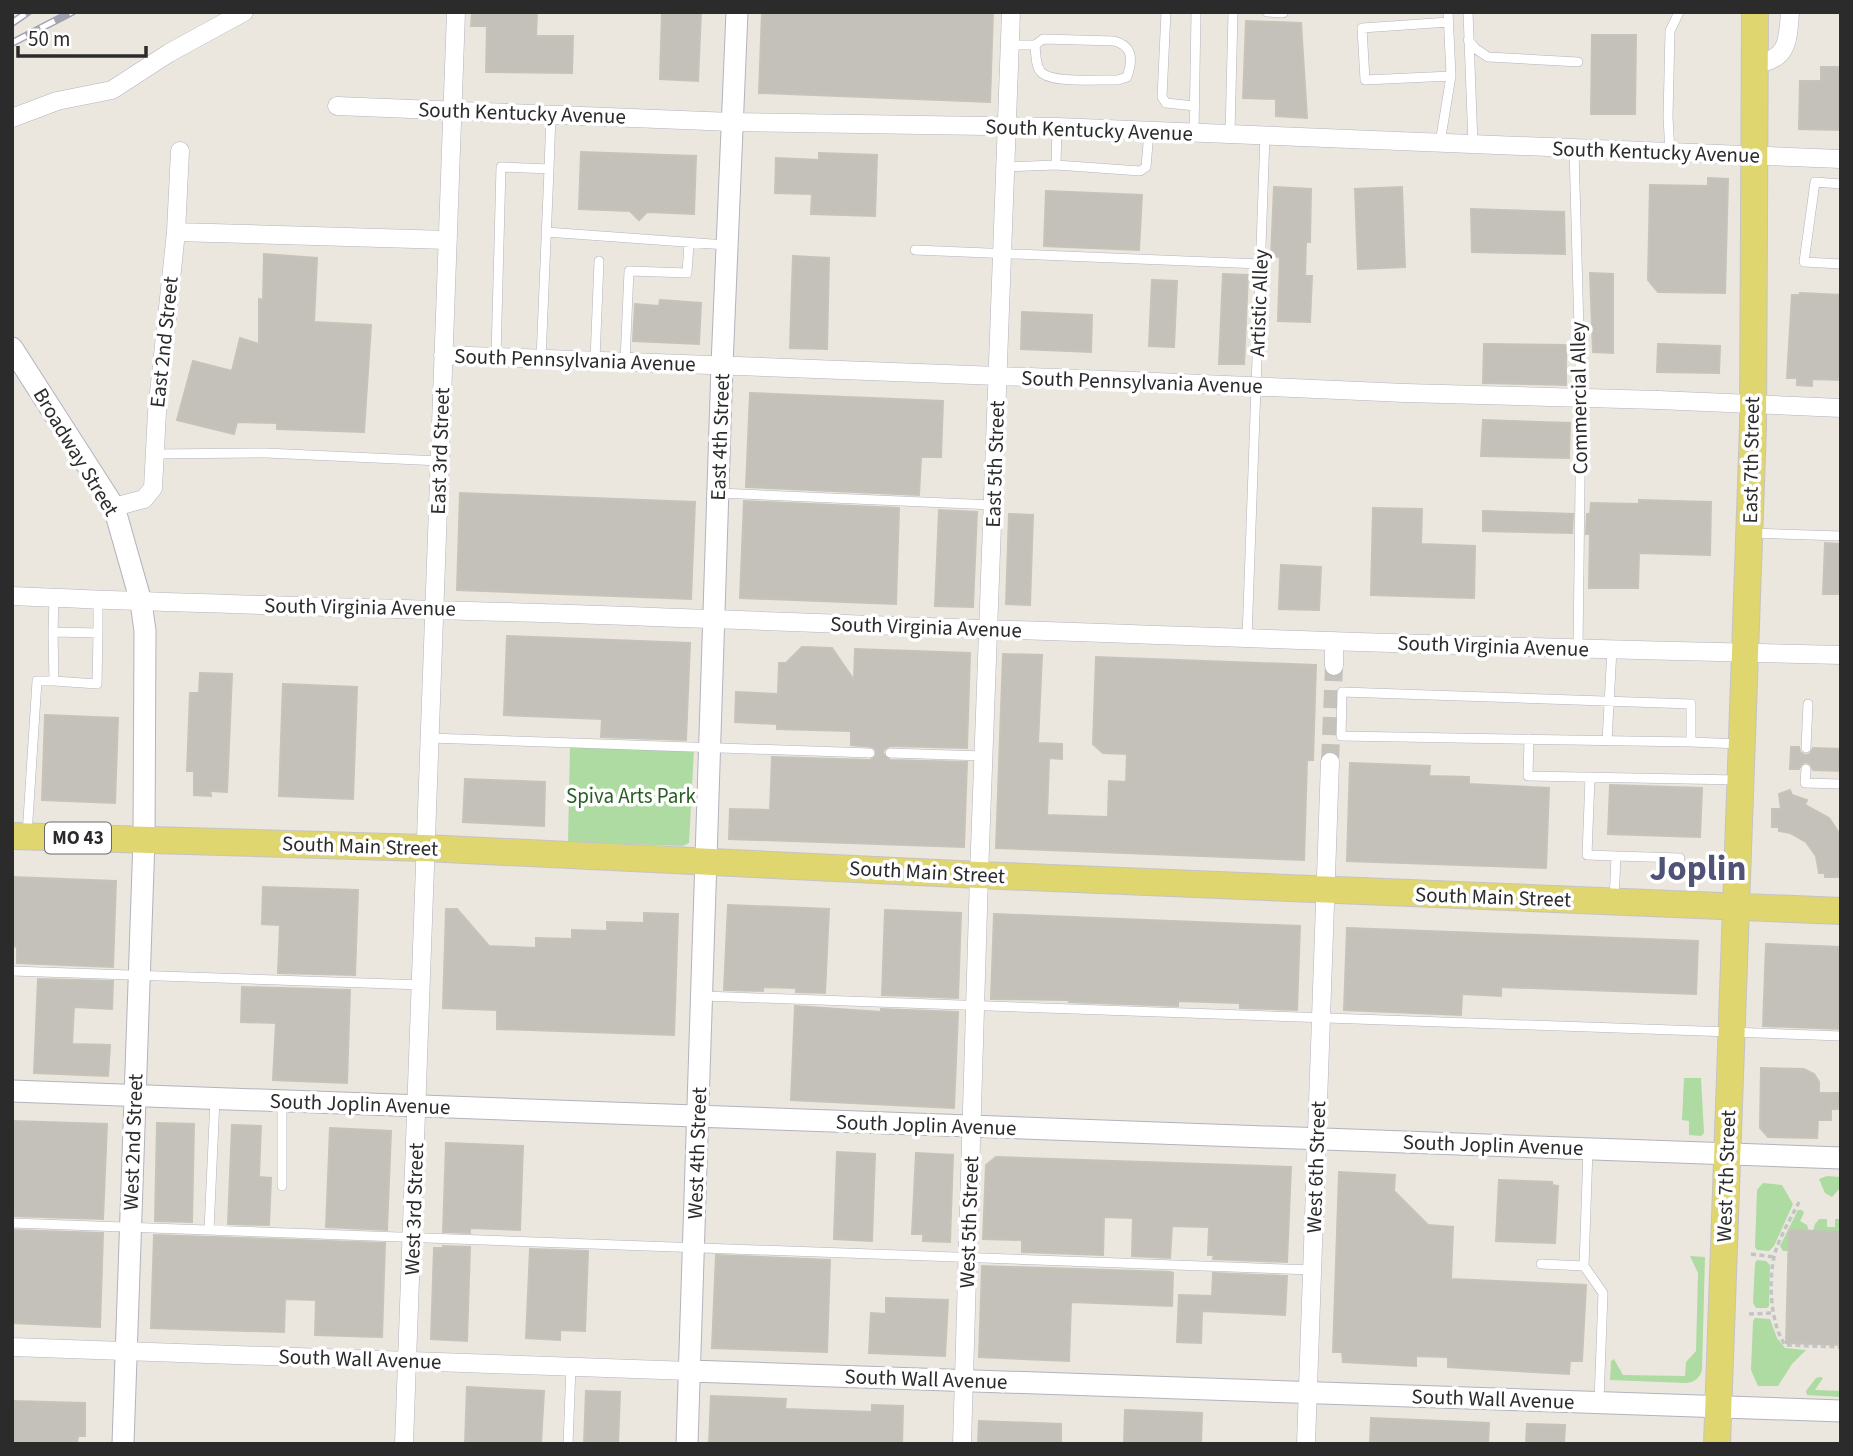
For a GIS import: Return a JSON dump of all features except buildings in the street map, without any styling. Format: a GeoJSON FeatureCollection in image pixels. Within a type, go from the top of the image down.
{"type":"FeatureCollection","features":[{"type":"Feature","properties":{"kind":"main road","name":"East 7th Street"},"geometry":{"type":"LineString","coordinates":[[1736,908],[1753,404],[1755,12]]}},
{"type":"Feature","properties":{"kind":"main road","name":"South Main Street"},"geometry":{"type":"LineString","coordinates":[[20,836],[425,848],[708,863],[1841,911]]}},
{"type":"Feature","properties":{"kind":"main road","name":"West 7th Street"},"geometry":{"type":"LineString","coordinates":[[1717,1444],[1736,908]]}},
{"type":"Feature","properties":{"kind":"street"},"geometry":{"type":"LineString","coordinates":[[12,118],[57,101],[111,90],[169,52],[244,12]]}},
{"type":"Feature","properties":{"kind":"street","name":"East 3rd Street"},"geometry":{"type":"LineString","coordinates":[[425,848],[456,12]]}},
{"type":"Feature","properties":{"kind":"street","name":"East 4th Street"},"geometry":{"type":"LineString","coordinates":[[708,863],[722,365],[737,12]]}},
{"type":"Feature","properties":{"kind":"street","name":"East 5th Street"},"geometry":{"type":"LineString","coordinates":[[979,875],[1012,12]]}},
{"type":"Feature","properties":{"kind":"street"},"geometry":{"type":"LineString","coordinates":[[1755,64],[1770,61],[1782,52],[1790,12]]}},
{"type":"Feature","properties":{"kind":"street","name":"South Kentucky Avenue"},"geometry":{"type":"LineString","coordinates":[[337,106],[732,121],[1057,127],[1841,159]]}},
{"type":"Feature","properties":{"kind":"street","name":"East 2nd Street"},"geometry":{"type":"LineString","coordinates":[[114,507],[144,499],[153,488],[157,412],[176,232],[180,151]]}},
{"type":"Feature","properties":{"kind":"street"},"geometry":{"type":"LineString","coordinates":[[176,232],[447,240]]}},
{"type":"Feature","properties":{"kind":"street","name":"Broadway Street"},"geometry":{"type":"LineString","coordinates":[[12,348],[114,507],[141,602]]}},
{"type":"Feature","properties":{"kind":"street","name":"South Pennsylvania Avenue"},"geometry":{"type":"LineString","coordinates":[[443,355],[1841,408]]}},
{"type":"Feature","properties":{"kind":"street","name":"South Virginia Avenue"},"geometry":{"type":"LineString","coordinates":[[12,596],[1334,641],[1841,655]]}},
{"type":"Feature","properties":{"kind":"street"},"geometry":{"type":"LineString","coordinates":[[141,602],[145,631],[144,840]]}},
{"type":"Feature","properties":{"kind":"street"},"geometry":{"type":"LineString","coordinates":[[1334,641],[1334,666]]}},
{"type":"Feature","properties":{"kind":"street","name":"West 6th Street"},"geometry":{"type":"LineString","coordinates":[[1306,1444],[1330,762]]}},
{"type":"Feature","properties":{"kind":"street","name":"West 2nd Street"},"geometry":{"type":"LineString","coordinates":[[123,1444],[144,840]]}},
{"type":"Feature","properties":{"kind":"street","name":"West 3rd Street"},"geometry":{"type":"LineString","coordinates":[[404,1444],[418,1107],[425,848]]}},
{"type":"Feature","properties":{"kind":"street","name":"West 4th Street"},"geometry":{"type":"LineString","coordinates":[[687,1444],[708,863]]}},
{"type":"Feature","properties":{"kind":"street","name":"West 5th Street"},"geometry":{"type":"LineString","coordinates":[[962,1444],[979,875]]}},
{"type":"Feature","properties":{"kind":"street","name":"South Joplin Avenue"},"geometry":{"type":"LineString","coordinates":[[12,1091],[1841,1158]]}},
{"type":"Feature","properties":{"kind":"street","name":"South Wall Avenue"},"geometry":{"type":"LineString","coordinates":[[12,1347],[1841,1411]]}},
{"type":"Feature","properties":{"kind":"lane"},"geometry":{"type":"LineString","coordinates":[[1166,12],[1162,97],[1166,103],[1195,106]]}},
{"type":"Feature","properties":{"kind":"lane"},"geometry":{"type":"LineString","coordinates":[[1195,133],[1196,12]]}},
{"type":"Feature","properties":{"kind":"lane"},"geometry":{"type":"LineString","coordinates":[[1230,134],[1233,12]]}},
{"type":"Feature","properties":{"kind":"lane"},"geometry":{"type":"LineString","coordinates":[[1267,12],[1283,13]]}},
{"type":"Feature","properties":{"kind":"lane"},"geometry":{"type":"LineString","coordinates":[[1468,12],[1473,145]]}},
{"type":"Feature","properties":{"kind":"lane"},"geometry":{"type":"LineString","coordinates":[[1670,153],[1670,31],[1679,12]]}},
{"type":"Feature","properties":{"kind":"lane"},"geometry":{"type":"LineString","coordinates":[[1440,143],[1451,76],[1448,17],[1362,28],[1365,80],[1451,76]]}},
{"type":"Feature","properties":{"kind":"lane"},"geometry":{"type":"LineString","coordinates":[[1010,45],[1035,45],[1043,39],[1114,41],[1125,44],[1130,51],[1130,66],[1127,76],[1118,80],[1055,79],[1042,74],[1037,66],[1035,45]]}},
{"type":"Feature","properties":{"kind":"lane"},"geometry":{"type":"LineString","coordinates":[[1468,40],[1488,57],[1578,62]]}},
{"type":"Feature","properties":{"kind":"lane"},"geometry":{"type":"LineString","coordinates":[[541,359],[551,114]]}},
{"type":"Feature","properties":{"kind":"lane"},"geometry":{"type":"LineString","coordinates":[[1056,165],[1057,127]]}},
{"type":"Feature","properties":{"kind":"lane"},"geometry":{"type":"LineString","coordinates":[[1005,167],[1056,165],[1140,171],[1146,167],[1149,132]]}},
{"type":"Feature","properties":{"kind":"lane","name":"Artistic Alley"},"geometry":{"type":"LineString","coordinates":[[1247,638],[1265,135]]}},
{"type":"Feature","properties":{"kind":"lane","name":"Commercial Alley"},"geometry":{"type":"LineString","coordinates":[[1574,149],[1581,403],[1578,648]]}},
{"type":"Feature","properties":{"kind":"lane"},"geometry":{"type":"LineString","coordinates":[[496,357],[501,167],[549,169]]}},
{"type":"Feature","properties":{"kind":"lane"},"geometry":{"type":"LineString","coordinates":[[1841,184],[1815,182],[1804,262],[1841,264]]}},
{"type":"Feature","properties":{"kind":"lane"},"geometry":{"type":"LineString","coordinates":[[546,232],[727,246]]}},
{"type":"Feature","properties":{"kind":"lane"},"geometry":{"type":"LineString","coordinates":[[625,361],[629,271],[687,273],[689,243]]}},
{"type":"Feature","properties":{"kind":"lane"},"geometry":{"type":"LineString","coordinates":[[915,250],[1260,264]]}},
{"type":"Feature","properties":{"kind":"lane"},"geometry":{"type":"LineString","coordinates":[[595,360],[599,261]]}},
{"type":"Feature","properties":{"kind":"lane"},"geometry":{"type":"LineString","coordinates":[[155,454],[266,453],[440,461]]}},
{"type":"Feature","properties":{"kind":"lane"},"geometry":{"type":"LineString","coordinates":[[718,493],[993,505]]}},
{"type":"Feature","properties":{"kind":"lane"},"geometry":{"type":"LineString","coordinates":[[1749,533],[1841,536]]}},
{"type":"Feature","properties":{"kind":"lane"},"geometry":{"type":"LineString","coordinates":[[54,598],[54,681]]}},
{"type":"Feature","properties":{"kind":"lane"},"geometry":{"type":"LineString","coordinates":[[20,836],[37,681],[97,684],[98,600]]}},
{"type":"Feature","properties":{"kind":"lane"},"geometry":{"type":"LineString","coordinates":[[53,632],[98,633]]}},
{"type":"Feature","properties":{"kind":"lane"},"geometry":{"type":"LineString","coordinates":[[1607,741],[1612,649]]}},
{"type":"Feature","properties":{"kind":"lane"},"geometry":{"type":"LineString","coordinates":[[1691,742],[1691,704],[1342,692],[1341,736],[1742,744]]}},
{"type":"Feature","properties":{"kind":"lane"},"geometry":{"type":"LineString","coordinates":[[1806,748],[1808,704]]}},
{"type":"Feature","properties":{"kind":"lane"},"geometry":{"type":"LineString","coordinates":[[430,738],[870,753]]}},
{"type":"Feature","properties":{"kind":"lane"},"geometry":{"type":"LineString","coordinates":[[1529,739],[1528,776],[1740,780]]}},
{"type":"Feature","properties":{"kind":"lane"},"geometry":{"type":"LineString","coordinates":[[890,753],[984,757]]}},
{"type":"Feature","properties":{"kind":"lane"},"geometry":{"type":"LineString","coordinates":[[1805,769],[1805,783],[1841,784]]}},
{"type":"Feature","properties":{"kind":"lane"},"geometry":{"type":"LineString","coordinates":[[1590,777],[1587,855],[1680,858]]}},
{"type":"Feature","properties":{"kind":"lane"},"geometry":{"type":"LineString","coordinates":[[1614,902],[1616,856]]}},
{"type":"Feature","properties":{"kind":"lane"},"geometry":{"type":"LineString","coordinates":[[12,971],[422,985]]}},
{"type":"Feature","properties":{"kind":"lane"},"geometry":{"type":"LineString","coordinates":[[703,996],[1841,1036]]}},
{"type":"Feature","properties":{"kind":"lane"},"geometry":{"type":"LineString","coordinates":[[209,1230],[215,1099]]}},
{"type":"Feature","properties":{"kind":"lane"},"geometry":{"type":"LineString","coordinates":[[282,1101],[282,1186]]}},
{"type":"Feature","properties":{"kind":"lane"},"geometry":{"type":"LineString","coordinates":[[1587,1149],[1584,1266],[1603,1293],[1599,1403]]}},
{"type":"Feature","properties":{"kind":"lane"},"geometry":{"type":"LineString","coordinates":[[12,1223],[1313,1270]]}},
{"type":"Feature","properties":{"kind":"lane"},"geometry":{"type":"LineString","coordinates":[[1541,1265],[1584,1266]]}},
{"type":"Feature","properties":{"kind":"lane"},"geometry":{"type":"LineString","coordinates":[[568,1444],[571,1366]]}},
{"type":"Feature","properties":{"kind":"path"},"geometry":{"type":"LineString","coordinates":[[1799,1202],[1774,1257],[1772,1288],[1779,1332],[1785,1345],[1841,1347]]}},
{"type":"Feature","properties":{"kind":"path"},"geometry":{"type":"LineString","coordinates":[[1751,1254],[1774,1257]]}},
{"type":"Feature","properties":{"kind":"path"},"geometry":{"type":"LineString","coordinates":[[1749,1314],[1775,1313]]}},
{"type":"Feature","properties":{"kind":"path"},"geometry":{"type":"LineString","coordinates":[[1814,1346],[1814,1354]]}},
{"type":"Feature","properties":{"kind":"green space","name":"Spiva Arts Park"},"geometry":{"type":"Polygon","coordinates":[[[570,746],[694,750],[689,843],[683,846],[568,842],[570,746]]]}},
{"type":"Feature","properties":{"kind":"green space"},"geometry":{"type":"Polygon","coordinates":[[[1684,1078],[1701,1078],[1704,1133],[1701,1136],[1689,1135],[1689,1121],[1682,1120],[1684,1078]]]}},
{"type":"Feature","properties":{"kind":"green space"},"geometry":{"type":"Polygon","coordinates":[[[1827,1176],[1841,1177],[1841,1187],[1832,1197],[1825,1193],[1819,1179],[1827,1176]]]}},
{"type":"Feature","properties":{"kind":"green space"},"geometry":{"type":"Polygon","coordinates":[[[1763,1183],[1782,1185],[1793,1204],[1774,1246],[1769,1251],[1757,1250],[1755,1247],[1757,1190],[1763,1183]]]}},
{"type":"Feature","properties":{"kind":"green space"},"geometry":{"type":"Polygon","coordinates":[[[1798,1210],[1804,1213],[1800,1221],[1807,1225],[1809,1231],[1789,1230],[1788,1251],[1783,1251],[1780,1246],[1798,1210]]]}},
{"type":"Feature","properties":{"kind":"green space"},"geometry":{"type":"Polygon","coordinates":[[[1819,1219],[1827,1219],[1827,1227],[1835,1227],[1835,1219],[1841,1219],[1841,1232],[1813,1231],[1819,1219]]]}},
{"type":"Feature","properties":{"kind":"green space"},"geometry":{"type":"Polygon","coordinates":[[[1690,1256],[1705,1257],[1700,1375],[1694,1381],[1686,1383],[1610,1380],[1611,1361],[1614,1359],[1623,1375],[1685,1376],[1686,1362],[1696,1351],[1698,1273],[1690,1256]]]}},
{"type":"Feature","properties":{"kind":"green space"},"geometry":{"type":"Polygon","coordinates":[[[1757,1260],[1766,1261],[1770,1265],[1767,1308],[1756,1308],[1753,1303],[1757,1260]]]}},
{"type":"Feature","properties":{"kind":"green space"},"geometry":{"type":"Polygon","coordinates":[[[1755,1318],[1770,1319],[1777,1338],[1785,1348],[1806,1350],[1792,1364],[1778,1386],[1758,1386],[1751,1370],[1755,1318]]]}},
{"type":"Feature","properties":{"kind":"green space"},"geometry":{"type":"Polygon","coordinates":[[[1816,1378],[1823,1378],[1815,1390],[1841,1391],[1841,1397],[1807,1395],[1806,1391],[1816,1378]]]}},
{"type":"Feature","properties":{"kind":"tunnel"},"geometry":{"type":"LineString","coordinates":[[1330,762],[1334,666]]}},
{"type":"Feature","properties":{"kind":"railway"},"geometry":{"type":"LineString","coordinates":[[12,23],[28,12]]}},
{"type":"Feature","properties":{"kind":"railway"},"geometry":{"type":"LineString","coordinates":[[12,43],[72,12]]}},
{"type":"Feature","properties":{"kind":"district","name":"Joplin"},"geometry":{"type":"Point","coordinates":[1698,869]}}]}
